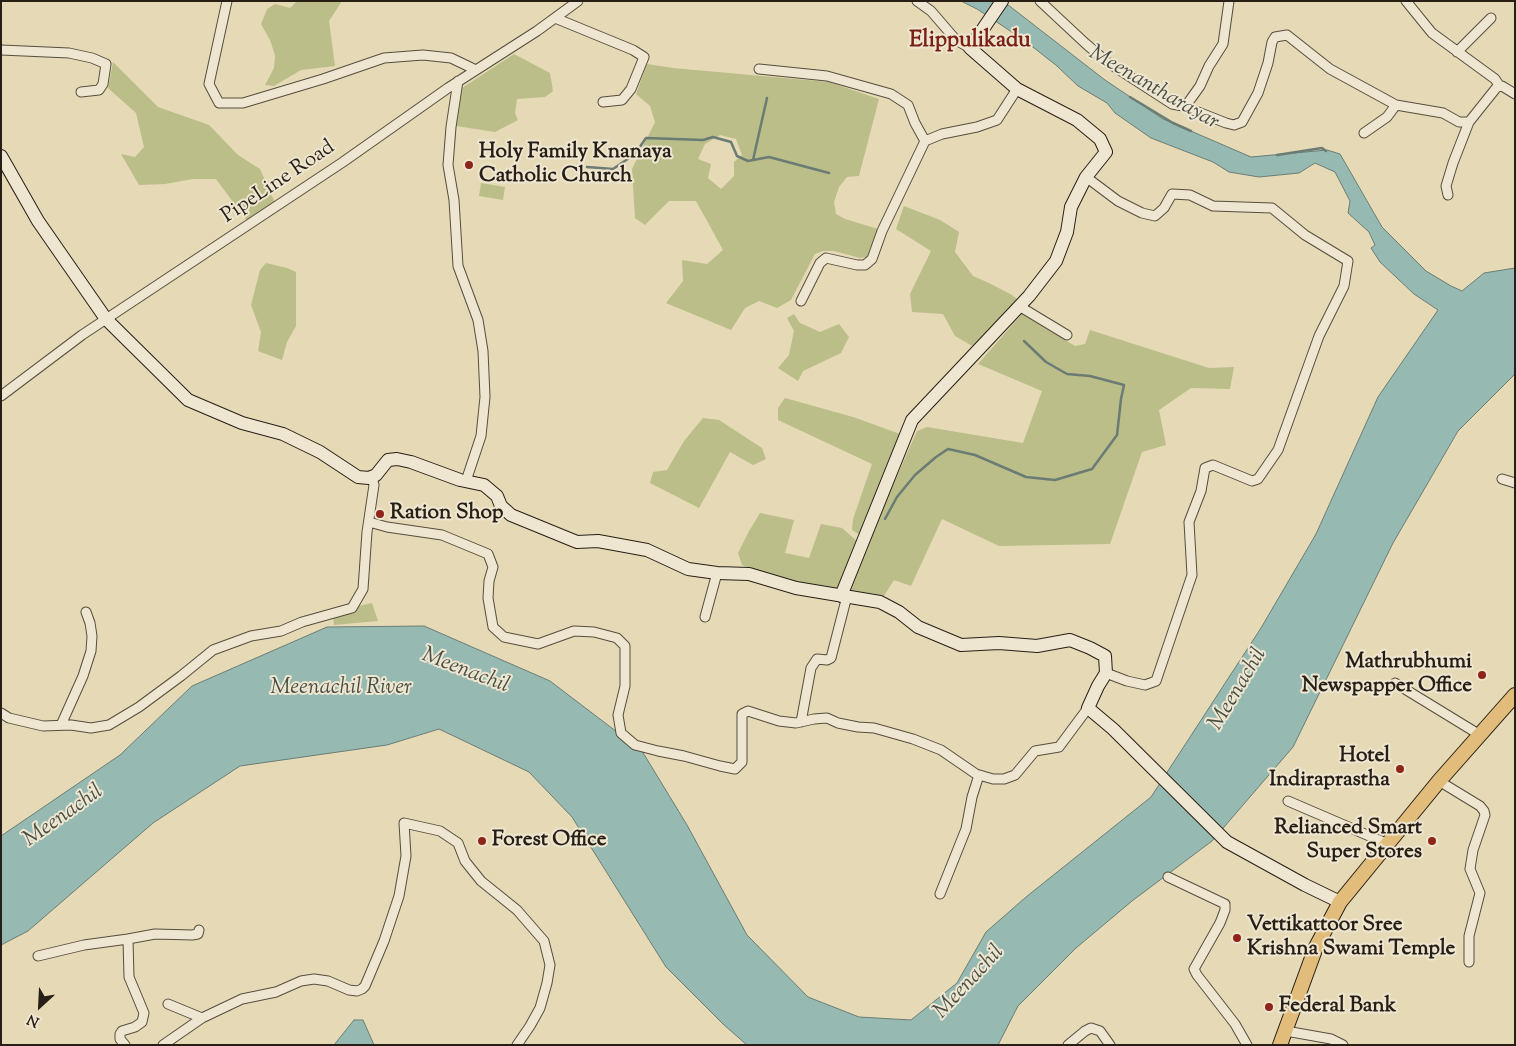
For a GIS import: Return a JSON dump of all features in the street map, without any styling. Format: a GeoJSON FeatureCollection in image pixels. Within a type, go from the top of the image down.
{"type":"FeatureCollection","features":[{"type":"Feature","properties":{"kind":"main road"},"geometry":{"type":"LineString","coordinates":[[844,596],[912,420],[1019,306],[1056,261],[1067,232],[1071,207],[1086,177],[1106,152],[1103,143],[1077,120],[1017,89],[970,48],[1002,1]]}},
{"type":"Feature","properties":{"kind":"main road"},"geometry":{"type":"LineString","coordinates":[[1,156],[38,221],[106,319],[188,400],[242,424],[282,434],[320,452],[358,477],[376,475],[388,460],[397,459],[484,485],[497,496],[501,506],[511,515],[577,542],[598,541],[647,550],[688,569],[717,573],[749,574],[796,588],[880,602],[899,612],[918,627],[961,645],[999,643],[1037,646],[1070,640],[1105,656],[1106,673],[1088,708],[1227,842],[1340,902]]}},
{"type":"Feature","properties":{"kind":"main road"},"geometry":{"type":"LineString","coordinates":[[1280,1045],[1316,947],[1340,902],[1439,781],[1515,696]]}},
{"type":"Feature","properties":{"kind":"street"},"geometry":{"type":"LineString","coordinates":[[227,1],[209,84],[219,103],[244,103],[384,58],[423,55],[451,58],[476,70]]}},
{"type":"Feature","properties":{"kind":"street","name":"PipeLine Road"},"geometry":{"type":"LineString","coordinates":[[1,396],[82,335],[343,162],[458,81],[578,1]]}},
{"type":"Feature","properties":{"kind":"street"},"geometry":{"type":"LineString","coordinates":[[917,1],[930,11],[956,40],[970,48]]}},
{"type":"Feature","properties":{"kind":"street"},"geometry":{"type":"LineString","coordinates":[[1040,1],[1108,62],[1172,104],[1226,123],[1234,125],[1242,122],[1258,93],[1268,63],[1272,42],[1275,37],[1287,35],[1303,50],[1330,69],[1396,105],[1443,113],[1459,122],[1469,122]]}},
{"type":"Feature","properties":{"kind":"street"},"geometry":{"type":"LineString","coordinates":[[1185,107],[1200,86],[1223,44],[1229,1]]}},
{"type":"Feature","properties":{"kind":"street"},"geometry":{"type":"LineString","coordinates":[[1406,1],[1432,33],[1495,79],[1499,86],[1515,94]]}},
{"type":"Feature","properties":{"kind":"street"},"geometry":{"type":"LineString","coordinates":[[555,18],[633,50],[644,57],[631,89],[622,100],[603,102]]}},
{"type":"Feature","properties":{"kind":"street"},"geometry":{"type":"LineString","coordinates":[[1457,52],[1491,18]]}},
{"type":"Feature","properties":{"kind":"street"},"geometry":{"type":"LineString","coordinates":[[1,50],[69,53],[92,58],[106,64],[103,84],[99,90],[81,92]]}},
{"type":"Feature","properties":{"kind":"street"},"geometry":{"type":"LineString","coordinates":[[758,69],[827,76],[891,94],[908,105],[915,123],[925,140]]}},
{"type":"Feature","properties":{"kind":"street"},"geometry":{"type":"LineString","coordinates":[[458,81],[450,127],[448,165],[454,200],[458,266],[478,320],[483,350],[485,397],[481,436],[466,481]]}},
{"type":"Feature","properties":{"kind":"street"},"geometry":{"type":"LineString","coordinates":[[1448,195],[1446,186],[1453,162],[1469,122],[1476,111],[1499,86]]}},
{"type":"Feature","properties":{"kind":"street"},"geometry":{"type":"LineString","coordinates":[[801,301],[820,263],[826,258],[857,265],[865,265],[872,259],[882,231],[925,140],[942,134],[977,128],[997,120],[1017,89]]}},
{"type":"Feature","properties":{"kind":"street"},"geometry":{"type":"LineString","coordinates":[[1364,133],[1387,117],[1396,105]]}},
{"type":"Feature","properties":{"kind":"street"},"geometry":{"type":"LineString","coordinates":[[1086,177],[1118,200],[1142,213],[1155,216],[1164,208],[1172,194],[1190,195],[1213,206],[1272,208],[1305,235],[1348,261],[1344,286],[1319,336],[1278,450],[1258,479],[1252,481],[1213,465],[1206,468],[1201,491],[1189,522],[1192,575],[1156,681],[1145,685],[1106,673]]}},
{"type":"Feature","properties":{"kind":"street"},"geometry":{"type":"LineString","coordinates":[[1019,306],[1067,335]]}},
{"type":"Feature","properties":{"kind":"street"},"geometry":{"type":"LineString","coordinates":[[1,713],[9,718],[43,726],[61,725],[91,728],[109,725],[139,707],[213,650],[251,636],[281,630],[352,608],[363,589],[374,485],[372,476]]}},
{"type":"Feature","properties":{"kind":"street"},"geometry":{"type":"LineString","coordinates":[[1502,479],[1515,484]]}},
{"type":"Feature","properties":{"kind":"street"},"geometry":{"type":"LineString","coordinates":[[369,522],[387,527],[442,535],[488,554],[493,567],[489,581],[488,598],[493,627],[504,637],[538,644],[574,631],[594,632],[617,638],[625,646],[625,686],[618,715],[621,733],[635,745],[735,769],[742,762],[742,714],[748,711],[779,721],[796,723],[814,718],[827,718],[838,723],[874,728],[913,738],[941,750],[961,765],[979,775],[993,779],[1004,779],[1015,774],[1035,751],[1059,747],[1088,708]]}},
{"type":"Feature","properties":{"kind":"street"},"geometry":{"type":"LineString","coordinates":[[704,617],[717,573]]}},
{"type":"Feature","properties":{"kind":"street"},"geometry":{"type":"LineString","coordinates":[[801,722],[811,668],[817,659],[827,660],[831,658],[844,596]]}},
{"type":"Feature","properties":{"kind":"street"},"geometry":{"type":"LineString","coordinates":[[61,725],[83,676],[91,651],[92,636],[86,612]]}},
{"type":"Feature","properties":{"kind":"street"},"geometry":{"type":"LineString","coordinates":[[1395,683],[1480,735]]}},
{"type":"Feature","properties":{"kind":"street"},"geometry":{"type":"LineString","coordinates":[[940,894],[966,829],[972,797],[979,775]]}},
{"type":"Feature","properties":{"kind":"street"},"geometry":{"type":"LineString","coordinates":[[1439,781],[1480,806],[1485,815],[1473,850],[1470,869],[1480,893],[1469,936],[1469,962]]}},
{"type":"Feature","properties":{"kind":"street"},"geometry":{"type":"LineString","coordinates":[[1288,801],[1388,844]]}},
{"type":"Feature","properties":{"kind":"street"},"geometry":{"type":"LineString","coordinates":[[163,1045],[202,1018],[242,999],[276,992],[300,981],[314,979],[328,981],[349,990],[362,990],[366,986],[384,941],[399,896],[406,856],[404,823],[440,831],[458,843],[465,860],[481,881],[517,910],[544,941],[550,965],[547,983],[536,1014],[517,1045]]}},
{"type":"Feature","properties":{"kind":"street"},"geometry":{"type":"LineString","coordinates":[[1168,877],[1225,904],[1225,910],[1220,923],[1194,969],[1235,1024],[1247,1045]]}},
{"type":"Feature","properties":{"kind":"street"},"geometry":{"type":"LineString","coordinates":[[38,956],[84,945],[155,934],[192,935],[198,934],[199,930]]}},
{"type":"Feature","properties":{"kind":"street"},"geometry":{"type":"LineString","coordinates":[[125,1045],[120,1039],[120,1034],[122,1031],[135,1027],[142,1022],[144,1013],[129,977],[128,939]]}},
{"type":"Feature","properties":{"kind":"street"},"geometry":{"type":"LineString","coordinates":[[168,1004],[202,1018]]}},
{"type":"Feature","properties":{"kind":"street"},"geometry":{"type":"LineString","coordinates":[[1068,1045],[1085,1031],[1092,1028],[1100,1031],[1110,1045]]}},
{"type":"Feature","properties":{"kind":"street"},"geometry":{"type":"LineString","coordinates":[[1286,1031],[1331,1039],[1343,1045]]}},
{"type":"Feature","properties":{"kind":"green space"},"geometry":{"type":"Polygon","coordinates":[[[297,1],[342,1],[329,21],[335,66],[301,70],[274,86],[265,85],[274,68],[275,55],[270,40],[261,24],[267,9],[275,4],[290,8],[297,1]]]}},
{"type":"Feature","properties":{"kind":"green space"},"geometry":{"type":"Polygon","coordinates":[[[514,54],[550,73],[553,91],[545,97],[517,99],[515,113],[518,120],[495,132],[456,126],[462,88],[514,54]]]}},
{"type":"Feature","properties":{"kind":"green space"},"geometry":{"type":"Polygon","coordinates":[[[113,62],[158,107],[209,125],[238,155],[260,169],[275,203],[248,222],[216,179],[193,179],[165,184],[139,185],[121,154],[135,157],[144,147],[136,113],[108,88],[113,62]]]}},
{"type":"Feature","properties":{"kind":"green space"},"geometry":{"type":"Polygon","coordinates":[[[647,64],[829,82],[879,99],[859,176],[847,177],[839,187],[834,202],[836,214],[845,219],[878,229],[867,257],[860,258],[834,251],[823,251],[815,254],[791,300],[777,308],[759,301],[745,308],[731,330],[666,303],[683,281],[682,260],[707,264],[723,250],[696,201],[669,201],[645,225],[635,218],[632,169],[655,122],[650,106],[636,94],[647,64]],[[720,135],[705,144],[698,159],[711,164],[708,178],[721,189],[734,176],[734,162],[742,155],[736,139],[720,135]]]}},
{"type":"Feature","properties":{"kind":"green space"},"geometry":{"type":"Polygon","coordinates":[[[481,183],[505,187],[503,200],[479,196],[481,183]]]}},
{"type":"Feature","properties":{"kind":"green space"},"geometry":{"type":"Polygon","coordinates":[[[904,206],[940,220],[959,232],[955,252],[973,276],[1012,295],[1018,300],[974,347],[955,336],[943,314],[912,312],[910,294],[931,251],[896,229],[904,206]]]}},
{"type":"Feature","properties":{"kind":"green space"},"geometry":{"type":"Polygon","coordinates":[[[266,263],[296,272],[296,326],[287,342],[282,360],[258,351],[261,332],[251,305],[260,270],[266,263]]]}},
{"type":"Feature","properties":{"kind":"green space"},"geometry":{"type":"Polygon","coordinates":[[[794,314],[800,323],[820,332],[839,324],[849,337],[841,353],[803,371],[798,381],[778,368],[789,355],[794,331],[787,318],[794,314]]]}},
{"type":"Feature","properties":{"kind":"green space"},"geometry":{"type":"Polygon","coordinates":[[[1022,314],[1075,346],[1085,344],[1090,330],[1209,368],[1234,367],[1230,389],[1191,388],[1159,410],[1166,445],[1142,452],[1110,544],[999,546],[942,519],[911,586],[894,580],[882,599],[846,590],[917,431],[927,427],[1023,443],[1042,391],[978,364],[1022,314]]]}},
{"type":"Feature","properties":{"kind":"green space"},"geometry":{"type":"Polygon","coordinates":[[[785,398],[853,417],[900,434],[860,535],[852,530],[853,519],[872,464],[778,420],[778,408],[785,398]]]}},
{"type":"Feature","properties":{"kind":"green space"},"geometry":{"type":"Polygon","coordinates":[[[703,418],[719,420],[762,448],[766,459],[753,465],[730,452],[699,508],[650,483],[653,472],[667,470],[684,441],[703,418]]]}},
{"type":"Feature","properties":{"kind":"green space"},"geometry":{"type":"Polygon","coordinates":[[[760,513],[794,520],[785,553],[809,558],[821,524],[842,528],[858,542],[836,591],[780,580],[742,565],[738,553],[760,513]]]}},
{"type":"Feature","properties":{"kind":"green space"},"geometry":{"type":"Polygon","coordinates":[[[372,603],[378,621],[334,625],[333,615],[372,603]]]}},
{"type":"Feature","properties":{"kind":"water","name":"Meenachil River"},"geometry":{"type":"Polygon","coordinates":[[[961,1],[1003,1],[1105,80],[1163,119],[1251,157],[1327,150],[1340,154],[1382,227],[1426,271],[1451,286],[1462,291],[1484,273],[1515,268],[1515,374],[1458,431],[1393,543],[1293,747],[1212,841],[1132,901],[1076,948],[1018,1006],[998,1045],[747,1045],[723,1024],[666,967],[572,817],[529,772],[439,729],[387,745],[240,766],[153,823],[28,931],[1,945],[1,836],[120,755],[192,686],[327,627],[424,626],[550,681],[642,751],[687,825],[747,935],[808,997],[859,1017],[911,1020],[957,983],[986,932],[1026,897],[1151,797],[1261,628],[1316,534],[1378,397],[1438,310],[1414,294],[1380,262],[1371,248],[1375,245],[1369,232],[1348,213],[1350,201],[1335,172],[1315,163],[1299,173],[1259,177],[1229,172],[1213,162],[1151,138],[1115,113],[1107,103],[1078,86],[1057,66],[1024,40],[977,9],[961,1]]]}},
{"type":"Feature","properties":{"kind":"water"},"geometry":{"type":"Polygon","coordinates":[[[354,1020],[363,1020],[374,1045],[334,1045],[354,1020]]]}},
{"type":"Feature","properties":{"kind":"waterway","name":"Meenantharayar"},"geometry":{"type":"LineString","coordinates":[[1130,97],[1173,123],[1191,131]]}},
{"type":"Feature","properties":{"kind":"waterway"},"geometry":{"type":"LineString","coordinates":[[753,160],[767,98]]}},
{"type":"Feature","properties":{"kind":"waterway"},"geometry":{"type":"LineString","coordinates":[[587,167],[613,169],[635,154],[646,138],[703,140],[713,137],[731,142],[737,156],[748,161],[769,157],[829,173]]}},
{"type":"Feature","properties":{"kind":"waterway","name":"Meenantharayar"},"geometry":{"type":"LineString","coordinates":[[1277,155],[1322,148],[1326,151]]}},
{"type":"Feature","properties":{"kind":"waterway"},"geometry":{"type":"LineString","coordinates":[[885,519],[897,497],[915,475],[948,449],[975,455],[1026,477],[1055,480],[1092,469],[1117,435],[1124,385],[1090,376],[1067,374],[1046,362],[1024,341]]}},
{"type":"Feature","properties":{"kind":"place","name":"Holy Family Knanaya Catholic Church"},"geometry":{"type":"Point","coordinates":[469,165]}},
{"type":"Feature","properties":{"kind":"place","name":"Ration Shop"},"geometry":{"type":"Point","coordinates":[380,514]}},
{"type":"Feature","properties":{"kind":"place","name":"Mathrubhumi Newspapper Office"},"geometry":{"type":"Point","coordinates":[1482,675]}},
{"type":"Feature","properties":{"kind":"place","name":"Hotel Indiraprastha"},"geometry":{"type":"Point","coordinates":[1400,769]}},
{"type":"Feature","properties":{"kind":"place","name":"Forest Office"},"geometry":{"type":"Point","coordinates":[482,841]}},
{"type":"Feature","properties":{"kind":"place","name":"Relianced Smart Super Stores"},"geometry":{"type":"Point","coordinates":[1432,841]}},
{"type":"Feature","properties":{"kind":"place","name":"Vettikattoor Sree Krishna Swami Temple"},"geometry":{"type":"Point","coordinates":[1237,938]}},
{"type":"Feature","properties":{"kind":"place","name":"Federal Bank"},"geometry":{"type":"Point","coordinates":[1269,1007]}},
{"type":"Feature","properties":{"kind":"district","name":"Elippulikadu"},"geometry":{"type":"Point","coordinates":[970,42]}},
{"type":"Feature","properties":{"kind":"water label","name":"Meenachil"},"geometry":{"type":"Point","coordinates":[465,672]}},
{"type":"Feature","properties":{"kind":"water label","name":"Meenachil"},"geometry":{"type":"Point","coordinates":[1239,690]}},
{"type":"Feature","properties":{"kind":"water label","name":"Meenachil"},"geometry":{"type":"Point","coordinates":[64,817]}},
{"type":"Feature","properties":{"kind":"water label","name":"Meenachil"},"geometry":{"type":"Point","coordinates":[970,983]}}]}
